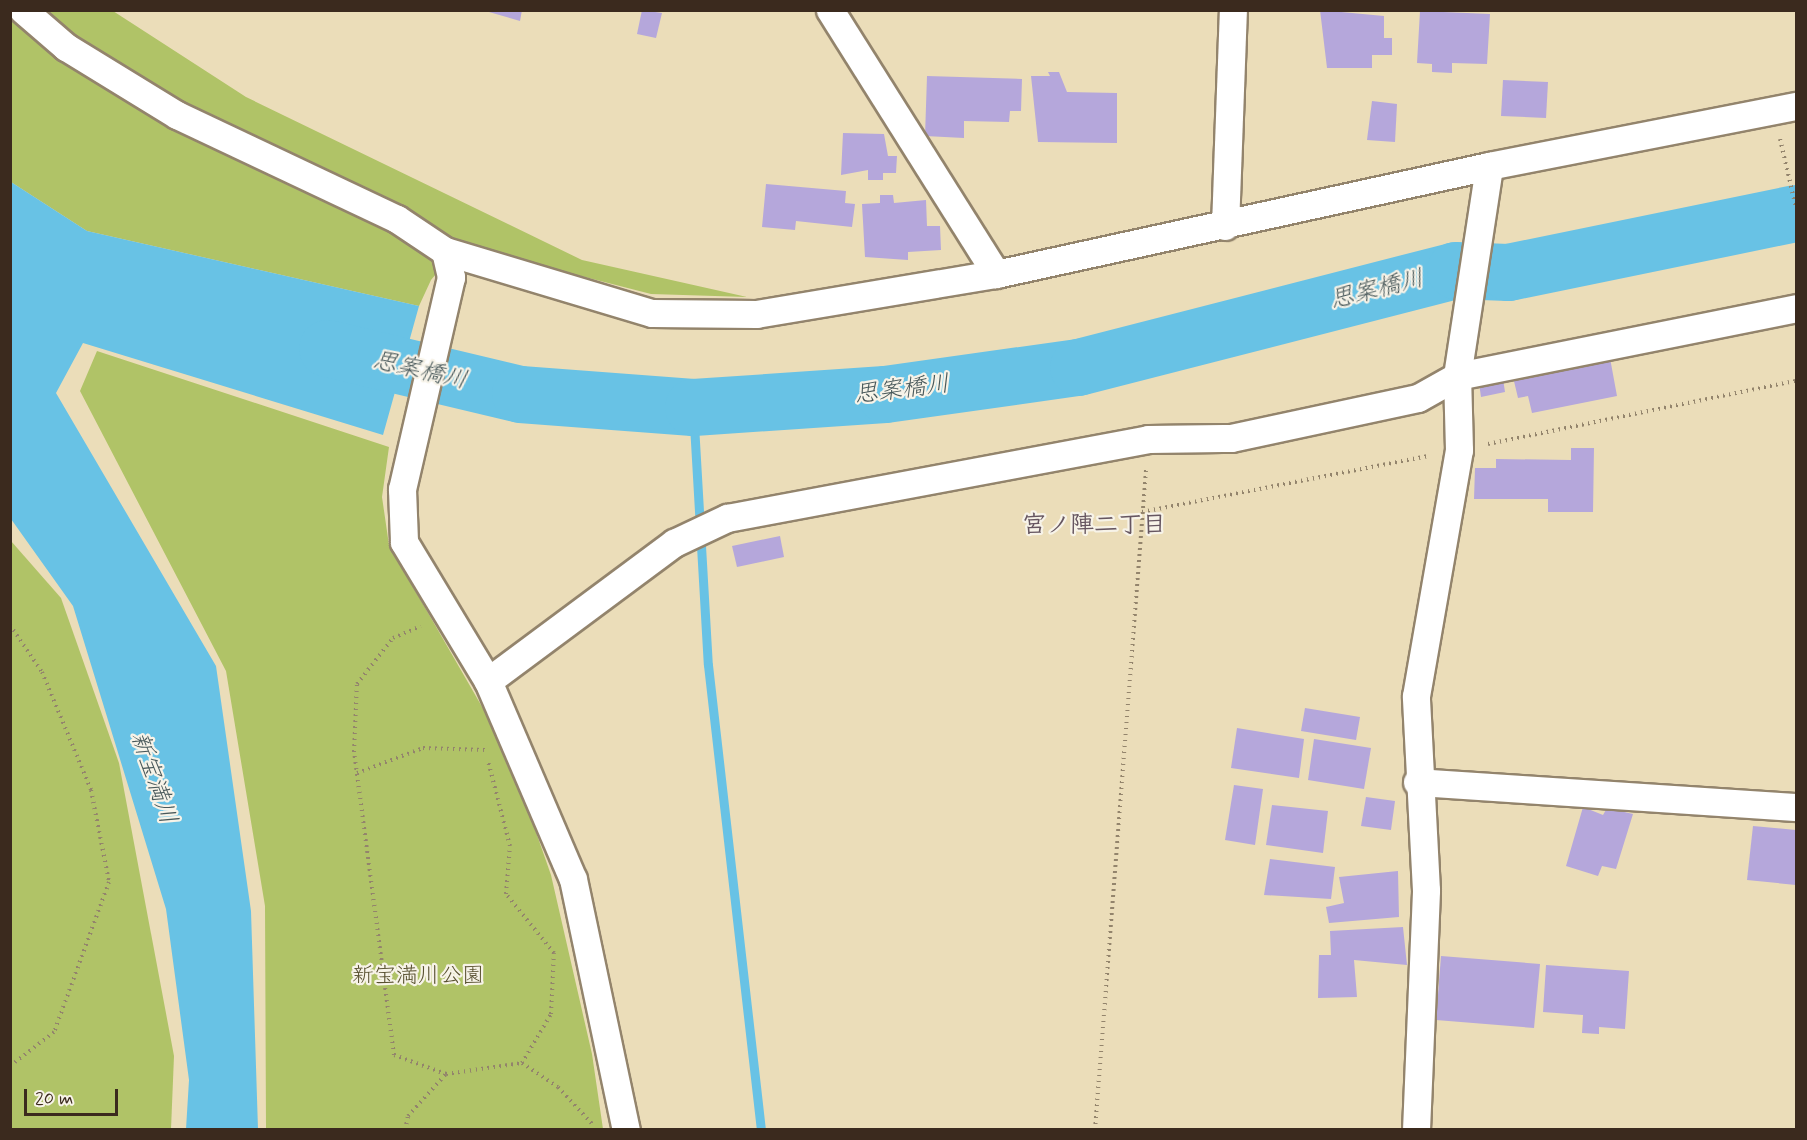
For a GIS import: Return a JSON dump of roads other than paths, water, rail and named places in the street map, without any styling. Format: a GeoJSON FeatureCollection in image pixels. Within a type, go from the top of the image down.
{"type":"FeatureCollection","features":[{"type":"Feature","properties":{"kind":"street"},"geometry":{"type":"LineString","coordinates":[[23,10],[66,47],[177,115],[397,219],[445,251],[652,313],[756,314],[996,274],[1225,226],[1489,166],[1797,106]]}},
{"type":"Feature","properties":{"kind":"street"},"geometry":{"type":"LineString","coordinates":[[831,10],[996,274]]}},
{"type":"Feature","properties":{"kind":"street"},"geometry":{"type":"LineString","coordinates":[[1225,226],[1233,10]]}},
{"type":"Feature","properties":{"kind":"street"},"geometry":{"type":"LineString","coordinates":[[1416,1130],[1426,964],[1417,782],[1416,696],[1459,450],[1457,376],[1489,166]]}},
{"type":"Feature","properties":{"kind":"street"},"geometry":{"type":"LineString","coordinates":[[445,251],[451,277],[402,489],[404,542],[488,681],[573,879],[609,1027],[626,1130]]}},
{"type":"Feature","properties":{"kind":"street"},"geometry":{"type":"LineString","coordinates":[[488,681],[674,543],[727,518],[1148,439],[1231,438],[1418,398],[1457,376],[1797,308]]}},
{"type":"Feature","properties":{"kind":"street"},"geometry":{"type":"LineString","coordinates":[[1417,782],[1797,807]]}},
{"type":"Feature","properties":{"kind":"water","name":"新宝満川"},"geometry":{"type":"Polygon","coordinates":[[[11,182],[87,231],[419,306],[383,435],[83,343],[56,393],[216,666],[251,911],[258,1129],[186,1129],[189,1080],[166,909],[73,606],[11,519],[11,182]]]}},
{"type":"Feature","properties":{"kind":"waterway","name":"思案橋川"},"geometry":{"type":"LineString","coordinates":[[327,348],[520,394],[693,407],[885,394],[1078,367],[1455,270],[1508,272],[1796,213]]}},
{"type":"Feature","properties":{"kind":"waterway"},"geometry":{"type":"LineString","coordinates":[[693,407],[708,665],[761,1130]]}},
{"type":"Feature","properties":{"kind":"district","name":"宮ノ陣二丁目"},"geometry":{"type":"Point","coordinates":[1094,526]}},
{"type":"Feature","properties":{"kind":"park label","name":"新宝満川公園"},"geometry":{"type":"Point","coordinates":[418,977]}}]}
